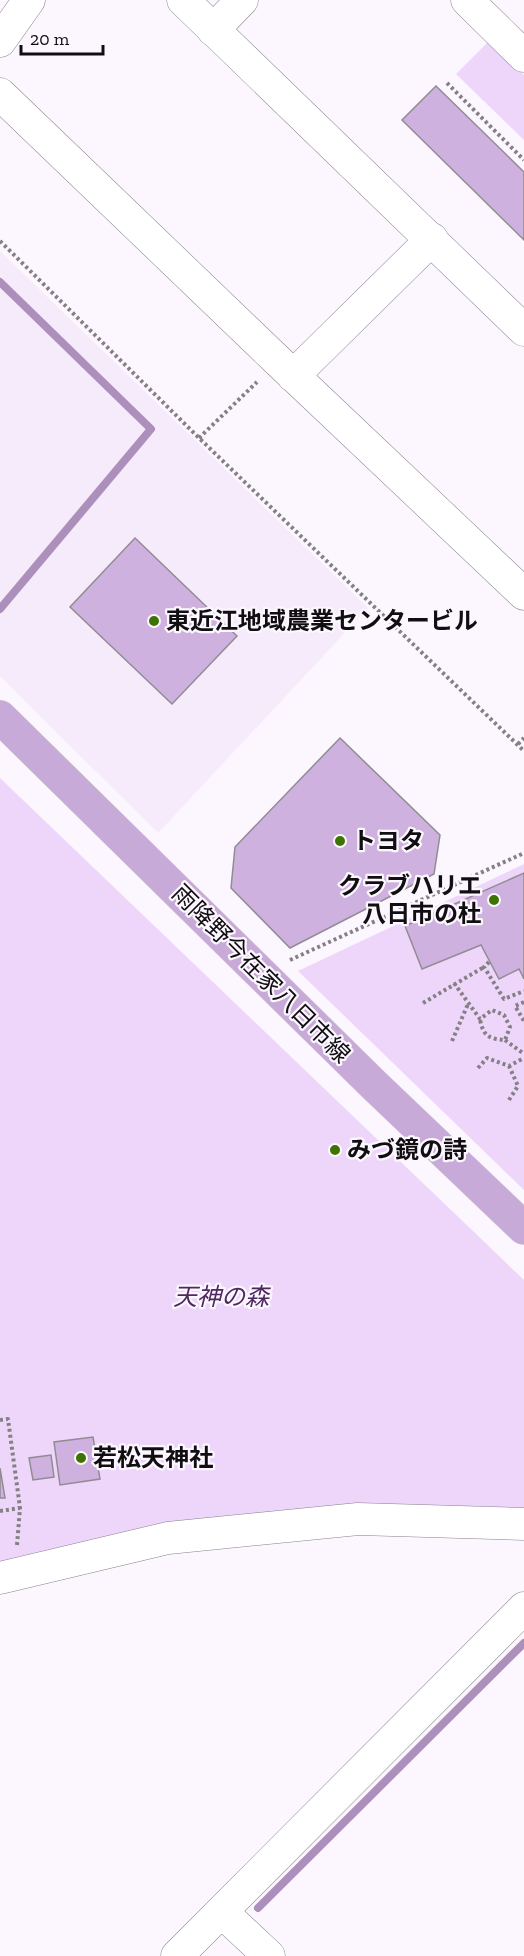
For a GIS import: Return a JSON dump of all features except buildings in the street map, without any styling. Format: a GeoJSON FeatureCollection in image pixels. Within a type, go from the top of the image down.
{"type":"FeatureCollection","features":[{"type":"Feature","properties":{"kind":"main road","name":"雨降野今在家八日市線"},"geometry":{"type":"LineString","coordinates":[[0,717],[374,1085],[524,1228]]}},
{"type":"Feature","properties":{"kind":"street"},"geometry":{"type":"LineString","coordinates":[[0,41],[29,0]]}},
{"type":"Feature","properties":{"kind":"street"},"geometry":{"type":"LineString","coordinates":[[183,0],[524,330]]}},
{"type":"Feature","properties":{"kind":"street"},"geometry":{"type":"LineString","coordinates":[[213,30],[242,0]]}},
{"type":"Feature","properties":{"kind":"street"},"geometry":{"type":"LineString","coordinates":[[466,0],[524,56]]}},
{"type":"Feature","properties":{"kind":"street"},"geometry":{"type":"LineString","coordinates":[[0,93],[286,369],[524,594]]}},
{"type":"Feature","properties":{"kind":"street"},"geometry":{"type":"LineString","coordinates":[[286,369],[432,239]]}},
{"type":"Feature","properties":{"kind":"street"},"geometry":{"type":"LineString","coordinates":[[8,1576],[168,1538],[358,1519],[524,1524]]}},
{"type":"Feature","properties":{"kind":"street"},"geometry":{"type":"LineString","coordinates":[[177,1956],[524,1608]]}},
{"type":"Feature","properties":{"kind":"street"},"geometry":{"type":"LineString","coordinates":[[222,1912],[269,1956]]}},
{"type":"Feature","properties":{"kind":"path"},"geometry":{"type":"LineString","coordinates":[[447,84],[524,160]]}},
{"type":"Feature","properties":{"kind":"path"},"geometry":{"type":"LineString","coordinates":[[0,241],[199,438],[524,751]]}},
{"type":"Feature","properties":{"kind":"path"},"geometry":{"type":"LineString","coordinates":[[199,438],[286,369]]}},
{"type":"Feature","properties":{"kind":"path"},"geometry":{"type":"LineString","coordinates":[[518,744],[524,738]]}},
{"type":"Feature","properties":{"kind":"path"},"geometry":{"type":"LineString","coordinates":[[288,961],[524,853]]}},
{"type":"Feature","properties":{"kind":"path"},"geometry":{"type":"LineString","coordinates":[[423,1003],[489,962]]}},
{"type":"Feature","properties":{"kind":"path"},"geometry":{"type":"LineString","coordinates":[[484,967],[504,999],[524,991]]}},
{"type":"Feature","properties":{"kind":"path"},"geometry":{"type":"LineString","coordinates":[[454,983],[480,1019],[482,1029],[492,1039],[505,1040],[524,1056],[509,1066]]}},
{"type":"Feature","properties":{"kind":"path"},"geometry":{"type":"LineString","coordinates":[[524,1002],[515,1006],[524,1021]]}},
{"type":"Feature","properties":{"kind":"path"},"geometry":{"type":"LineString","coordinates":[[452,1041],[468,1004]]}},
{"type":"Feature","properties":{"kind":"path"},"geometry":{"type":"LineString","coordinates":[[480,1019],[492,1010],[504,1014],[510,1027],[505,1040]]}},
{"type":"Feature","properties":{"kind":"path"},"geometry":{"type":"LineString","coordinates":[[478,1068],[487,1058],[509,1066],[518,1086],[509,1100]]}},
{"type":"Feature","properties":{"kind":"path"},"geometry":{"type":"LineString","coordinates":[[0,1420],[8,1419],[20,1508],[8,1576]]}},
{"type":"Feature","properties":{"kind":"path"},"geometry":{"type":"LineString","coordinates":[[0,1511],[20,1508]]}},
{"type":"Feature","properties":{"kind":"shaded area"},"geometry":{"type":"Polygon","coordinates":[[[0,251],[368,608],[158,833],[0,676],[0,251]]]}},
{"type":"Feature","properties":{"kind":"green space"},"geometry":{"type":"Polygon","coordinates":[[[489,41],[524,75],[524,140],[456,74],[489,41]]]}},
{"type":"Feature","properties":{"kind":"green space","name":"天神の森"},"geometry":{"type":"Polygon","coordinates":[[[0,778],[524,1280],[524,1508],[352,1506],[0,1568],[0,778]]]}},
{"type":"Feature","properties":{"kind":"green space"},"geometry":{"type":"Polygon","coordinates":[[[524,864],[524,1190],[298,971],[524,864]]]}},
{"type":"Feature","properties":{"kind":"waterway"},"geometry":{"type":"LineString","coordinates":[[0,282],[151,429],[0,609]]}},
{"type":"Feature","properties":{"kind":"waterway"},"geometry":{"type":"LineString","coordinates":[[258,1908],[524,1643]]}},
{"type":"Feature","properties":{"kind":"place","name":"東近江地域農業センタービル"},"geometry":{"type":"Point","coordinates":[154,621]}},
{"type":"Feature","properties":{"kind":"place","name":"トヨタ"},"geometry":{"type":"Point","coordinates":[340,841]}},
{"type":"Feature","properties":{"kind":"place","name":"クラブハリエ 八日市の杜"},"geometry":{"type":"Point","coordinates":[494,900]}},
{"type":"Feature","properties":{"kind":"place","name":"みづ鏡の詩"},"geometry":{"type":"Point","coordinates":[335,1150]}},
{"type":"Feature","properties":{"kind":"place","name":"若松天神社"},"geometry":{"type":"Point","coordinates":[81,1458]}}]}
